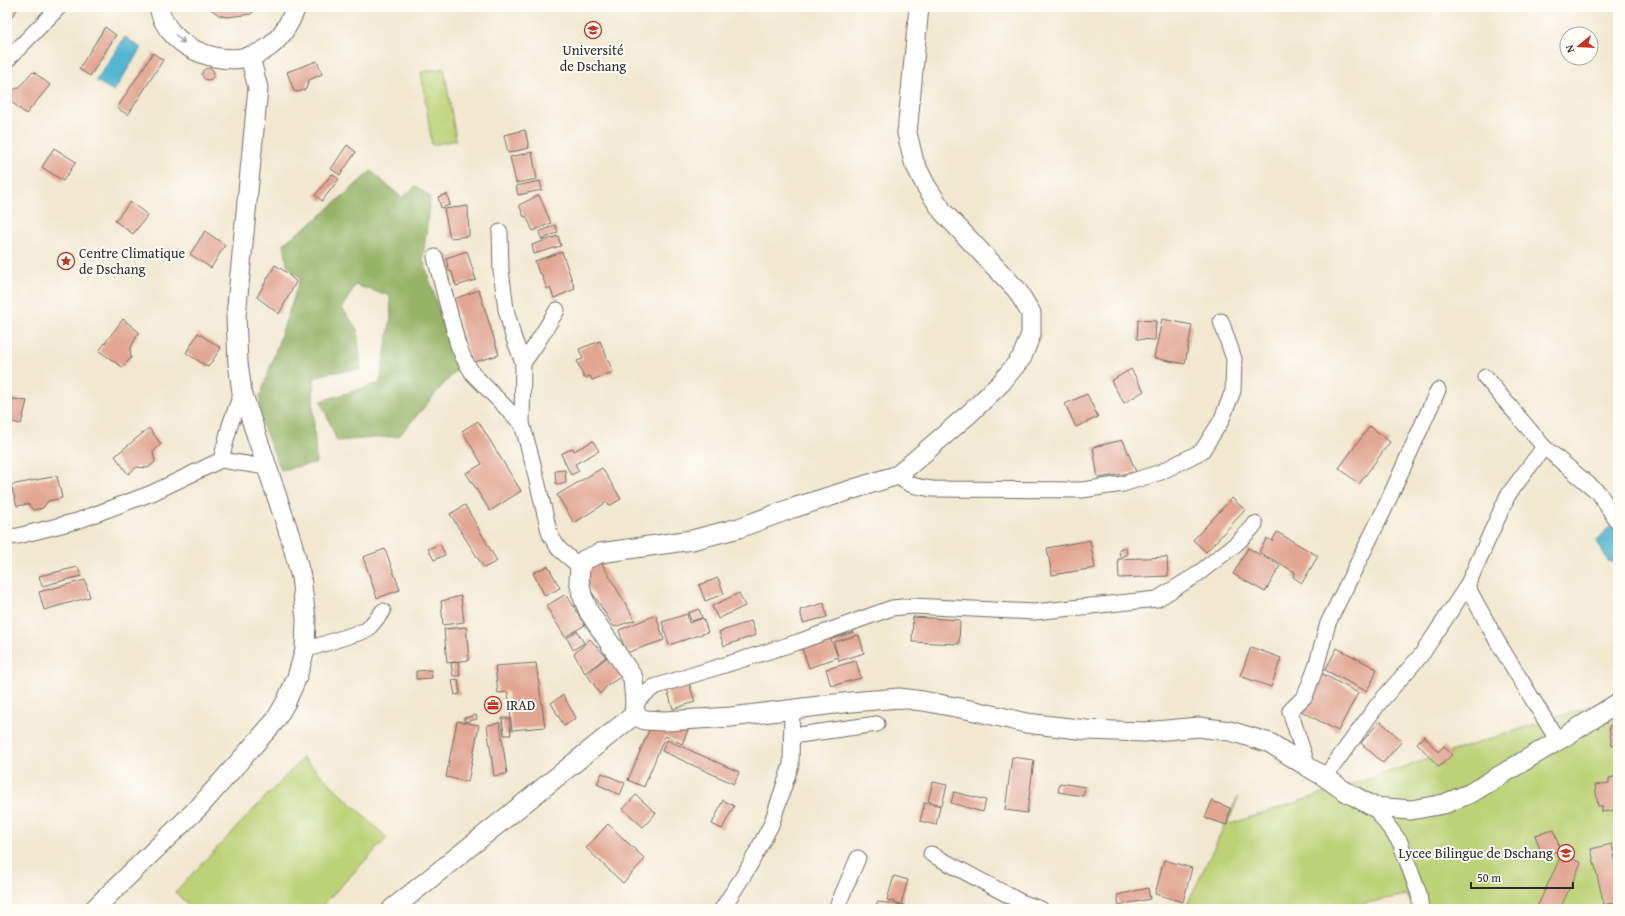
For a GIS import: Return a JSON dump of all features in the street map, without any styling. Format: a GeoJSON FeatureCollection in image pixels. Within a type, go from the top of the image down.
{"type":"FeatureCollection","features":[{"type":"Feature","properties":{"kind":"street"},"geometry":{"type":"LineString","coordinates":[[7,60],[59,7]]}},
{"type":"Feature","properties":{"kind":"street"},"geometry":{"type":"LineString","coordinates":[[159,7],[169,28],[180,42],[197,52],[212,57],[232,58],[250,56],[268,48],[280,36],[291,20],[296,7]]}},
{"type":"Feature","properties":{"kind":"street"},"geometry":{"type":"LineString","coordinates":[[919,7],[908,133],[914,162],[926,186],[943,212],[1017,290],[1031,313],[1031,334],[1022,357],[1001,383],[970,413],[898,475],[790,509],[739,528],[692,540],[600,553],[584,560],[580,567],[582,595],[589,612],[634,678],[635,708],[645,720],[666,721],[731,717],[851,702],[899,698],[971,710],[1026,723],[1087,730],[1145,732],[1199,727],[1230,731],[1270,743],[1344,790],[1374,807],[1400,842],[1419,894],[1421,909]]}},
{"type":"Feature","properties":{"kind":"street"},"geometry":{"type":"LineString","coordinates":[[94,909],[200,806],[275,721],[286,702],[297,677],[305,650],[306,619],[301,577],[291,539],[242,392],[238,363],[236,316],[258,88],[250,56]]}},
{"type":"Feature","properties":{"kind":"street"},"geometry":{"type":"LineString","coordinates":[[500,232],[501,270],[506,309],[513,336],[523,363],[522,424],[550,535],[559,549],[580,567]]}},
{"type":"Feature","properties":{"kind":"street"},"geometry":{"type":"LineString","coordinates":[[435,257],[458,344],[464,359],[473,374],[522,424]]}},
{"type":"Feature","properties":{"kind":"street"},"geometry":{"type":"LineString","coordinates":[[523,363],[557,310]]}},
{"type":"Feature","properties":{"kind":"street"},"geometry":{"type":"LineString","coordinates":[[898,475],[902,480],[916,487],[933,489],[1082,490],[1123,484],[1161,472],[1202,452],[1221,421],[1233,391],[1234,358],[1221,321]]}},
{"type":"Feature","properties":{"kind":"street"},"geometry":{"type":"LineString","coordinates":[[1485,377],[1544,447],[1599,493],[1618,523]]}},
{"type":"Feature","properties":{"kind":"street"},"geometry":{"type":"LineString","coordinates":[[1308,767],[1290,711],[1305,696],[1316,667],[1328,623],[1383,512],[1438,390]]}},
{"type":"Feature","properties":{"kind":"street"},"geometry":{"type":"LineString","coordinates":[[221,460],[230,425],[242,392]]}},
{"type":"Feature","properties":{"kind":"street"},"geometry":{"type":"LineString","coordinates":[[1325,777],[1379,703],[1422,654],[1467,586],[1508,495],[1544,447]]}},
{"type":"Feature","properties":{"kind":"street"},"geometry":{"type":"LineString","coordinates":[[7,537],[18,536],[77,521],[152,493],[221,460],[266,467]]}},
{"type":"Feature","properties":{"kind":"street"},"geometry":{"type":"LineString","coordinates":[[392,909],[635,708],[654,687],[798,642],[892,608],[913,606],[1034,612],[1157,599],[1195,576],[1241,539],[1255,524]]}},
{"type":"Feature","properties":{"kind":"street"},"geometry":{"type":"LineString","coordinates":[[1467,586],[1497,641],[1558,741]]}},
{"type":"Feature","properties":{"kind":"street"},"geometry":{"type":"LineString","coordinates":[[305,650],[367,630],[383,611]]}},
{"type":"Feature","properties":{"kind":"street"},"geometry":{"type":"LineString","coordinates":[[1374,807],[1411,810],[1444,804],[1471,793],[1618,703]]}},
{"type":"Feature","properties":{"kind":"street"},"geometry":{"type":"LineString","coordinates":[[722,909],[747,870],[771,825],[791,765],[792,709]]}},
{"type":"Feature","properties":{"kind":"street"},"geometry":{"type":"LineString","coordinates":[[791,736],[877,724]]}},
{"type":"Feature","properties":{"kind":"street"},"geometry":{"type":"LineString","coordinates":[[930,854],[1020,902],[1041,909]]}},
{"type":"Feature","properties":{"kind":"street"},"geometry":{"type":"LineString","coordinates":[[836,909],[858,858]]}},
{"type":"Feature","properties":{"kind":"green space"},"geometry":{"type":"Polygon","coordinates":[[[444,68],[456,140],[432,145],[421,72],[444,68]]]}},
{"type":"Feature","properties":{"kind":"green space"},"geometry":{"type":"Polygon","coordinates":[[[371,171],[402,198],[416,186],[430,197],[423,259],[457,369],[399,436],[337,441],[321,401],[380,383],[391,317],[390,296],[355,285],[342,308],[357,329],[361,369],[328,373],[314,378],[313,407],[316,463],[281,470],[262,424],[260,397],[300,279],[287,264],[284,243],[319,217],[371,171]]]}},
{"type":"Feature","properties":{"kind":"green space"},"geometry":{"type":"Polygon","coordinates":[[[1618,697],[1618,909],[1415,909],[1406,895],[1337,909],[1185,909],[1238,797],[1227,825],[1618,697]]]}},
{"type":"Feature","properties":{"kind":"green space"},"geometry":{"type":"Polygon","coordinates":[[[303,758],[387,838],[319,909],[193,909],[175,892],[303,758]]]}},
{"type":"Feature","properties":{"kind":"water"},"geometry":{"type":"Polygon","coordinates":[[[125,37],[141,48],[114,91],[96,81],[125,37]]]}},
{"type":"Feature","properties":{"kind":"water"},"geometry":{"type":"Polygon","coordinates":[[[1618,520],[1618,563],[1608,561],[1597,541],[1603,533],[1618,520]]]}},
{"type":"Feature","properties":{"kind":"building"},"geometry":{"type":"Polygon","coordinates":[[[7,7],[19,7],[7,23],[7,7]]]}},
{"type":"Feature","properties":{"kind":"building"},"geometry":{"type":"Polygon","coordinates":[[[208,7],[258,7],[251,14],[227,17],[219,15],[208,7]]]}},
{"type":"Feature","properties":{"kind":"building"},"geometry":{"type":"Polygon","coordinates":[[[306,7],[322,7],[323,9],[307,11],[306,7]]]}},
{"type":"Feature","properties":{"kind":"building"},"geometry":{"type":"Polygon","coordinates":[[[105,27],[116,35],[90,76],[79,69],[105,27]]]}},
{"type":"Feature","properties":{"kind":"building"},"geometry":{"type":"Polygon","coordinates":[[[153,53],[163,60],[128,115],[117,108],[153,53]]]}},
{"type":"Feature","properties":{"kind":"building"},"geometry":{"type":"Polygon","coordinates":[[[317,61],[322,74],[309,80],[306,89],[299,92],[294,91],[287,72],[317,61]]]}},
{"type":"Feature","properties":{"kind":"building"},"geometry":{"type":"Polygon","coordinates":[[[208,68],[212,70],[214,74],[212,78],[208,80],[204,78],[202,74],[204,70],[208,68]]]}},
{"type":"Feature","properties":{"kind":"building"},"geometry":{"type":"Polygon","coordinates":[[[34,72],[50,85],[26,114],[8,99],[11,90],[19,88],[30,74],[34,72]]]}},
{"type":"Feature","properties":{"kind":"building"},"geometry":{"type":"Polygon","coordinates":[[[525,130],[529,148],[508,153],[504,135],[525,130]]]}},
{"type":"Feature","properties":{"kind":"building"},"geometry":{"type":"Polygon","coordinates":[[[347,145],[356,152],[340,175],[331,169],[347,145]]]}},
{"type":"Feature","properties":{"kind":"building"},"geometry":{"type":"Polygon","coordinates":[[[54,148],[76,162],[63,181],[42,167],[54,148]]]}},
{"type":"Feature","properties":{"kind":"building"},"geometry":{"type":"Polygon","coordinates":[[[532,152],[537,179],[516,183],[510,157],[532,152]]]}},
{"type":"Feature","properties":{"kind":"building"},"geometry":{"type":"Polygon","coordinates":[[[332,174],[339,179],[322,201],[315,195],[332,174]]]}},
{"type":"Feature","properties":{"kind":"building"},"geometry":{"type":"Polygon","coordinates":[[[540,181],[542,190],[518,195],[516,186],[540,181]]]}},
{"type":"Feature","properties":{"kind":"building"},"geometry":{"type":"Polygon","coordinates":[[[447,194],[450,205],[441,208],[438,197],[447,194]]]}},
{"type":"Feature","properties":{"kind":"building"},"geometry":{"type":"Polygon","coordinates":[[[539,195],[551,223],[533,231],[526,216],[524,217],[519,205],[539,195]]]}},
{"type":"Feature","properties":{"kind":"building"},"geometry":{"type":"Polygon","coordinates":[[[130,202],[148,215],[133,234],[115,221],[130,202]]]}},
{"type":"Feature","properties":{"kind":"building"},"geometry":{"type":"Polygon","coordinates":[[[468,206],[469,236],[450,238],[444,209],[468,206]]]}},
{"type":"Feature","properties":{"kind":"building"},"geometry":{"type":"Polygon","coordinates":[[[555,225],[558,232],[542,240],[539,232],[555,225]]]}},
{"type":"Feature","properties":{"kind":"building"},"geometry":{"type":"Polygon","coordinates":[[[205,231],[225,245],[211,268],[190,254],[205,231]]]}},
{"type":"Feature","properties":{"kind":"building"},"geometry":{"type":"Polygon","coordinates":[[[558,236],[561,246],[534,254],[532,245],[558,236]]]}},
{"type":"Feature","properties":{"kind":"building"},"geometry":{"type":"Polygon","coordinates":[[[467,251],[476,280],[456,286],[452,272],[449,271],[446,258],[467,251]]]}},
{"type":"Feature","properties":{"kind":"building"},"geometry":{"type":"Polygon","coordinates":[[[562,252],[575,289],[554,298],[550,288],[547,289],[535,261],[562,252]]]}},
{"type":"Feature","properties":{"kind":"building"},"geometry":{"type":"Polygon","coordinates":[[[275,265],[286,272],[296,282],[279,314],[257,297],[275,265]]]}},
{"type":"Feature","properties":{"kind":"building"},"geometry":{"type":"Polygon","coordinates":[[[479,290],[499,355],[471,363],[454,299],[479,290]]]}},
{"type":"Feature","properties":{"kind":"building"},"geometry":{"type":"Polygon","coordinates":[[[123,319],[139,332],[130,349],[131,358],[122,367],[99,351],[123,319]]]}},
{"type":"Feature","properties":{"kind":"building"},"geometry":{"type":"Polygon","coordinates":[[[1162,319],[1192,325],[1185,364],[1154,358],[1162,319]]]}},
{"type":"Feature","properties":{"kind":"building"},"geometry":{"type":"Polygon","coordinates":[[[1138,320],[1156,321],[1155,340],[1137,339],[1138,320]]]}},
{"type":"Feature","properties":{"kind":"building"},"geometry":{"type":"Polygon","coordinates":[[[198,333],[221,348],[208,367],[186,353],[198,333]]]}},
{"type":"Feature","properties":{"kind":"building"},"geometry":{"type":"Polygon","coordinates":[[[600,341],[613,372],[592,380],[590,376],[584,378],[577,361],[583,359],[579,349],[600,341]]]}},
{"type":"Feature","properties":{"kind":"building"},"geometry":{"type":"Polygon","coordinates":[[[1131,369],[1144,391],[1124,403],[1111,381],[1131,369]]]}},
{"type":"Feature","properties":{"kind":"building"},"geometry":{"type":"Polygon","coordinates":[[[1087,394],[1098,417],[1076,427],[1065,404],[1087,394]]]}},
{"type":"Feature","properties":{"kind":"building"},"geometry":{"type":"Polygon","coordinates":[[[7,398],[27,401],[21,424],[7,421],[7,398]]]}},
{"type":"Feature","properties":{"kind":"building"},"geometry":{"type":"Polygon","coordinates":[[[478,421],[521,491],[490,511],[466,473],[482,464],[462,431],[478,421]]]}},
{"type":"Feature","properties":{"kind":"building"},"geometry":{"type":"Polygon","coordinates":[[[1370,426],[1390,442],[1359,484],[1339,468],[1370,426]]]}},
{"type":"Feature","properties":{"kind":"building"},"geometry":{"type":"Polygon","coordinates":[[[149,428],[161,444],[153,452],[155,462],[148,468],[137,467],[128,474],[115,456],[149,428]]]}},
{"type":"Feature","properties":{"kind":"building"},"geometry":{"type":"Polygon","coordinates":[[[1123,440],[1136,472],[1098,478],[1093,447],[1123,440]]]}},
{"type":"Feature","properties":{"kind":"building"},"geometry":{"type":"Polygon","coordinates":[[[593,441],[599,451],[575,464],[579,471],[571,475],[561,454],[573,448],[574,451],[593,441]]]}},
{"type":"Feature","properties":{"kind":"building"},"geometry":{"type":"Polygon","coordinates":[[[602,468],[621,499],[609,506],[607,502],[574,523],[557,495],[602,468]]]}},
{"type":"Feature","properties":{"kind":"building"},"geometry":{"type":"Polygon","coordinates":[[[565,470],[566,483],[556,484],[555,471],[565,470]]]}},
{"type":"Feature","properties":{"kind":"building"},"geometry":{"type":"Polygon","coordinates":[[[57,476],[62,498],[48,501],[43,508],[33,510],[28,504],[17,506],[11,485],[57,476]]]}},
{"type":"Feature","properties":{"kind":"building"},"geometry":{"type":"Polygon","coordinates":[[[1232,498],[1245,510],[1206,552],[1193,540],[1232,498]]]}},
{"type":"Feature","properties":{"kind":"building"},"geometry":{"type":"Polygon","coordinates":[[[465,505],[497,561],[484,568],[450,514],[465,505]]]}},
{"type":"Feature","properties":{"kind":"building"},"geometry":{"type":"Polygon","coordinates":[[[1277,532],[1318,556],[1302,583],[1293,577],[1295,572],[1259,552],[1267,538],[1272,541],[1277,532]]]}},
{"type":"Feature","properties":{"kind":"building"},"geometry":{"type":"Polygon","coordinates":[[[1090,540],[1095,568],[1052,575],[1047,548],[1090,540]]]}},
{"type":"Feature","properties":{"kind":"building"},"geometry":{"type":"Polygon","coordinates":[[[440,544],[445,555],[434,560],[428,549],[440,544]]]}},
{"type":"Feature","properties":{"kind":"building"},"geometry":{"type":"Polygon","coordinates":[[[1126,547],[1127,555],[1120,557],[1119,549],[1126,547]]]}},
{"type":"Feature","properties":{"kind":"building"},"geometry":{"type":"Polygon","coordinates":[[[1248,548],[1280,566],[1265,592],[1233,574],[1248,548]]]}},
{"type":"Feature","properties":{"kind":"building"},"geometry":{"type":"Polygon","coordinates":[[[385,549],[400,590],[377,598],[363,557],[385,549]]]}},
{"type":"Feature","properties":{"kind":"building"},"geometry":{"type":"Polygon","coordinates":[[[1167,557],[1168,576],[1119,578],[1118,559],[1167,557]]]}},
{"type":"Feature","properties":{"kind":"building"},"geometry":{"type":"Polygon","coordinates":[[[601,562],[635,620],[614,627],[581,575],[601,562]]]}},
{"type":"Feature","properties":{"kind":"building"},"geometry":{"type":"Polygon","coordinates":[[[548,566],[560,588],[545,596],[533,573],[548,566]]]}},
{"type":"Feature","properties":{"kind":"building"},"geometry":{"type":"Polygon","coordinates":[[[78,567],[81,576],[42,586],[39,576],[78,567]]]}},
{"type":"Feature","properties":{"kind":"building"},"geometry":{"type":"Polygon","coordinates":[[[718,578],[724,594],[705,601],[699,585],[718,578]]]}},
{"type":"Feature","properties":{"kind":"building"},"geometry":{"type":"Polygon","coordinates":[[[85,580],[90,597],[44,610],[39,592],[85,580]]]}},
{"type":"Feature","properties":{"kind":"building"},"geometry":{"type":"Polygon","coordinates":[[[739,593],[745,606],[718,619],[712,606],[739,593]]]}},
{"type":"Feature","properties":{"kind":"building"},"geometry":{"type":"Polygon","coordinates":[[[566,594],[585,625],[565,637],[546,606],[566,594]]]}},
{"type":"Feature","properties":{"kind":"building"},"geometry":{"type":"Polygon","coordinates":[[[461,596],[464,622],[443,625],[441,601],[461,596]]]}},
{"type":"Feature","properties":{"kind":"building"},"geometry":{"type":"Polygon","coordinates":[[[824,603],[827,617],[803,623],[800,610],[824,603]]]}},
{"type":"Feature","properties":{"kind":"building"},"geometry":{"type":"Polygon","coordinates":[[[699,609],[702,618],[691,621],[688,613],[699,609]]]}},
{"type":"Feature","properties":{"kind":"building"},"geometry":{"type":"Polygon","coordinates":[[[687,614],[689,623],[703,618],[708,632],[669,645],[662,622],[687,614]]]}},
{"type":"Feature","properties":{"kind":"building"},"geometry":{"type":"Polygon","coordinates":[[[656,615],[664,640],[626,653],[619,630],[656,615]]]}},
{"type":"Feature","properties":{"kind":"building"},"geometry":{"type":"Polygon","coordinates":[[[913,617],[960,620],[959,644],[912,642],[913,617]]]}},
{"type":"Feature","properties":{"kind":"building"},"geometry":{"type":"Polygon","coordinates":[[[751,621],[756,635],[724,646],[719,632],[751,621]]]}},
{"type":"Feature","properties":{"kind":"building"},"geometry":{"type":"Polygon","coordinates":[[[852,625],[854,632],[832,639],[830,632],[852,625]]]}},
{"type":"Feature","properties":{"kind":"building"},"geometry":{"type":"Polygon","coordinates":[[[466,627],[469,660],[447,663],[444,629],[466,627]]]}},
{"type":"Feature","properties":{"kind":"building"},"geometry":{"type":"Polygon","coordinates":[[[577,631],[584,643],[573,650],[567,638],[577,631]]]}},
{"type":"Feature","properties":{"kind":"building"},"geometry":{"type":"Polygon","coordinates":[[[828,632],[838,657],[809,668],[800,643],[828,632]]]}},
{"type":"Feature","properties":{"kind":"building"},"geometry":{"type":"Polygon","coordinates":[[[859,635],[864,653],[839,661],[834,642],[859,635]]]}},
{"type":"Feature","properties":{"kind":"building"},"geometry":{"type":"Polygon","coordinates":[[[590,639],[606,657],[585,673],[574,654],[590,639]]]}},
{"type":"Feature","properties":{"kind":"building"},"geometry":{"type":"Polygon","coordinates":[[[1251,647],[1281,658],[1271,687],[1240,676],[1251,647]]]}},
{"type":"Feature","properties":{"kind":"building"},"geometry":{"type":"Polygon","coordinates":[[[1337,648],[1377,669],[1372,682],[1366,691],[1325,670],[1337,648]]]}},
{"type":"Feature","properties":{"kind":"building"},"geometry":{"type":"Polygon","coordinates":[[[607,657],[622,676],[608,685],[600,694],[587,674],[607,657]]]}},
{"type":"Feature","properties":{"kind":"building"},"geometry":{"type":"Polygon","coordinates":[[[856,661],[861,678],[831,686],[826,669],[856,661]]]}},
{"type":"Feature","properties":{"kind":"building"},"geometry":{"type":"Polygon","coordinates":[[[458,662],[460,676],[453,676],[451,663],[458,662]]]}},
{"type":"Feature","properties":{"kind":"building"},"geometry":{"type":"Polygon","coordinates":[[[536,663],[545,727],[512,730],[508,692],[498,693],[495,666],[536,663]]]}},
{"type":"Feature","properties":{"kind":"building"},"geometry":{"type":"Polygon","coordinates":[[[431,670],[432,678],[416,679],[416,671],[431,670]]]}},
{"type":"Feature","properties":{"kind":"building"},"geometry":{"type":"Polygon","coordinates":[[[1319,672],[1358,693],[1338,731],[1299,710],[1319,672]]]}},
{"type":"Feature","properties":{"kind":"building"},"geometry":{"type":"Polygon","coordinates":[[[458,679],[460,694],[455,695],[452,680],[458,679]]]}},
{"type":"Feature","properties":{"kind":"building"},"geometry":{"type":"Polygon","coordinates":[[[688,680],[695,702],[673,709],[666,686],[688,680]]]}},
{"type":"Feature","properties":{"kind":"building"},"geometry":{"type":"Polygon","coordinates":[[[563,695],[576,718],[564,726],[551,703],[563,695]]]}},
{"type":"Feature","properties":{"kind":"building"},"geometry":{"type":"Polygon","coordinates":[[[476,715],[477,719],[465,722],[464,718],[476,715]]]}},
{"type":"Feature","properties":{"kind":"building"},"geometry":{"type":"Polygon","coordinates":[[[655,716],[688,730],[682,744],[665,736],[644,787],[628,780],[655,716]]]}},
{"type":"Feature","properties":{"kind":"building"},"geometry":{"type":"Polygon","coordinates":[[[502,718],[509,718],[511,735],[504,735],[502,718]]]}},
{"type":"Feature","properties":{"kind":"building"},"geometry":{"type":"Polygon","coordinates":[[[457,721],[479,725],[468,782],[446,777],[457,721]]]}},
{"type":"Feature","properties":{"kind":"building"},"geometry":{"type":"Polygon","coordinates":[[[1380,721],[1402,741],[1383,763],[1361,743],[1380,721]]]}},
{"type":"Feature","properties":{"kind":"building"},"geometry":{"type":"Polygon","coordinates":[[[500,723],[507,774],[494,776],[487,725],[500,723]]]}},
{"type":"Feature","properties":{"kind":"building"},"geometry":{"type":"Polygon","coordinates":[[[1618,723],[1618,745],[1612,746],[1609,726],[1618,723]]]}},
{"type":"Feature","properties":{"kind":"building"},"geometry":{"type":"Polygon","coordinates":[[[1424,736],[1438,752],[1444,746],[1452,755],[1439,767],[1417,743],[1424,736]]]}},
{"type":"Feature","properties":{"kind":"building"},"geometry":{"type":"Polygon","coordinates":[[[667,740],[739,772],[734,784],[662,751],[667,740]]]}},
{"type":"Feature","properties":{"kind":"building"},"geometry":{"type":"Polygon","coordinates":[[[1012,757],[1034,760],[1027,813],[1005,810],[1012,757]]]}},
{"type":"Feature","properties":{"kind":"building"},"geometry":{"type":"Polygon","coordinates":[[[602,773],[625,783],[620,795],[597,784],[602,773]]]}},
{"type":"Feature","properties":{"kind":"building"},"geometry":{"type":"Polygon","coordinates":[[[1618,776],[1618,804],[1615,804],[1616,810],[1602,812],[1602,806],[1598,806],[1595,785],[1609,783],[1609,778],[1618,776]]]}},
{"type":"Feature","properties":{"kind":"building"},"geometry":{"type":"Polygon","coordinates":[[[933,782],[947,785],[942,805],[928,801],[933,782]]]}},
{"type":"Feature","properties":{"kind":"building"},"geometry":{"type":"Polygon","coordinates":[[[1060,783],[1085,787],[1083,796],[1058,792],[1060,783]]]}},
{"type":"Feature","properties":{"kind":"building"},"geometry":{"type":"Polygon","coordinates":[[[954,792],[986,800],[983,812],[951,803],[954,792]]]}},
{"type":"Feature","properties":{"kind":"building"},"geometry":{"type":"Polygon","coordinates":[[[636,795],[656,813],[643,827],[623,809],[636,795]]]}},
{"type":"Feature","properties":{"kind":"building"},"geometry":{"type":"Polygon","coordinates":[[[723,800],[734,806],[722,829],[712,824],[723,800]]]}},
{"type":"Feature","properties":{"kind":"building"},"geometry":{"type":"Polygon","coordinates":[[[1212,801],[1230,808],[1227,825],[1205,818],[1212,801]]]}},
{"type":"Feature","properties":{"kind":"building"},"geometry":{"type":"Polygon","coordinates":[[[925,802],[940,806],[936,825],[920,821],[925,802]]]}},
{"type":"Feature","properties":{"kind":"building"},"geometry":{"type":"Polygon","coordinates":[[[608,824],[645,859],[623,883],[586,848],[608,824]]]}},
{"type":"Feature","properties":{"kind":"building"},"geometry":{"type":"Polygon","coordinates":[[[1554,830],[1560,850],[1542,856],[1535,835],[1554,830]]]}},
{"type":"Feature","properties":{"kind":"building"},"geometry":{"type":"Polygon","coordinates":[[[1612,844],[1618,873],[1618,902],[1604,905],[1591,849],[1612,844]]]}},
{"type":"Feature","properties":{"kind":"building"},"geometry":{"type":"Polygon","coordinates":[[[1562,854],[1581,863],[1560,909],[1536,909],[1562,854]]]}},
{"type":"Feature","properties":{"kind":"building"},"geometry":{"type":"Polygon","coordinates":[[[1164,860],[1192,868],[1183,902],[1155,894],[1164,860]]]}},
{"type":"Feature","properties":{"kind":"building"},"geometry":{"type":"Polygon","coordinates":[[[894,876],[908,880],[901,904],[887,900],[894,876]]]}},
{"type":"Feature","properties":{"kind":"building"},"geometry":{"type":"Polygon","coordinates":[[[1148,888],[1150,899],[1119,905],[1117,895],[1148,888]]]}},
{"type":"Feature","properties":{"kind":"building"},"geometry":{"type":"Polygon","coordinates":[[[877,902],[905,905],[905,909],[876,909],[877,902]]]}},
{"type":"Feature","properties":{"kind":"place","name":"Université de Dschang"},"geometry":{"type":"Point","coordinates":[593,30]}},
{"type":"Feature","properties":{"kind":"place","name":"Centre Climatique de Dschang"},"geometry":{"type":"Point","coordinates":[66,261]}},
{"type":"Feature","properties":{"kind":"place","name":"IRAD"},"geometry":{"type":"Point","coordinates":[493,705]}},
{"type":"Feature","properties":{"kind":"place","name":"Lycee Bilingue de Dschang"},"geometry":{"type":"Point","coordinates":[1566,853]}}]}
